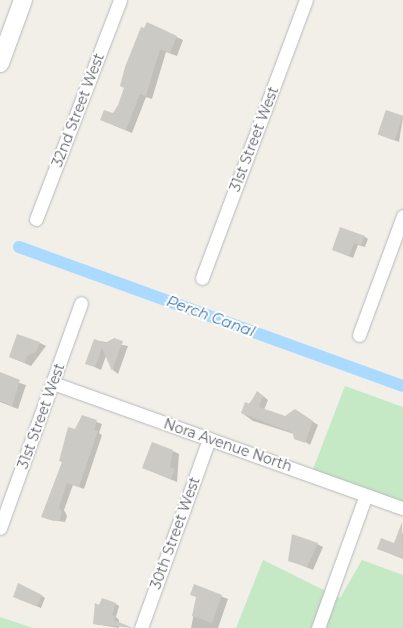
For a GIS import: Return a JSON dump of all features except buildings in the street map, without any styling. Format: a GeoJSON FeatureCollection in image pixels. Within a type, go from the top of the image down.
{"type":"FeatureCollection","features":[{"type":"Feature","properties":{"kind":"street"},"geometry":{"type":"LineString","coordinates":[[0,63],[23,0]]}},
{"type":"Feature","properties":{"kind":"street","name":"32nd Street West"},"geometry":{"type":"LineString","coordinates":[[36,219],[120,0]]}},
{"type":"Feature","properties":{"kind":"street","name":"31st Street West"},"geometry":{"type":"LineString","coordinates":[[202,278],[306,0]]}},
{"type":"Feature","properties":{"kind":"street"},"geometry":{"type":"LineString","coordinates":[[359,335],[403,216]]}},
{"type":"Feature","properties":{"kind":"street","name":"31st Street West"},"geometry":{"type":"LineString","coordinates":[[0,528],[81,303]]}},
{"type":"Feature","properties":{"kind":"street","name":"Nora Avenue North"},"geometry":{"type":"LineString","coordinates":[[53,383],[403,508]]}},
{"type":"Feature","properties":{"kind":"street","name":"30th Street West"},"geometry":{"type":"LineString","coordinates":[[141,628],[208,439]]}},
{"type":"Feature","properties":{"kind":"street"},"geometry":{"type":"LineString","coordinates":[[318,628],[366,495]]}},
{"type":"Feature","properties":{"kind":"green space"},"geometry":{"type":"Polygon","coordinates":[[[345,386],[403,407],[403,503],[310,477],[345,386]]]}},
{"type":"Feature","properties":{"kind":"green space"},"geometry":{"type":"Polygon","coordinates":[[[263,560],[340,598],[362,560],[403,575],[403,628],[236,628],[263,560]]]}},
{"type":"Feature","properties":{"kind":"green space"},"geometry":{"type":"Polygon","coordinates":[[[0,617],[33,628],[0,628],[0,617]]]}},
{"type":"Feature","properties":{"kind":"waterway","name":"Perch Canal"},"geometry":{"type":"LineString","coordinates":[[19,247],[403,386]]}}]}
